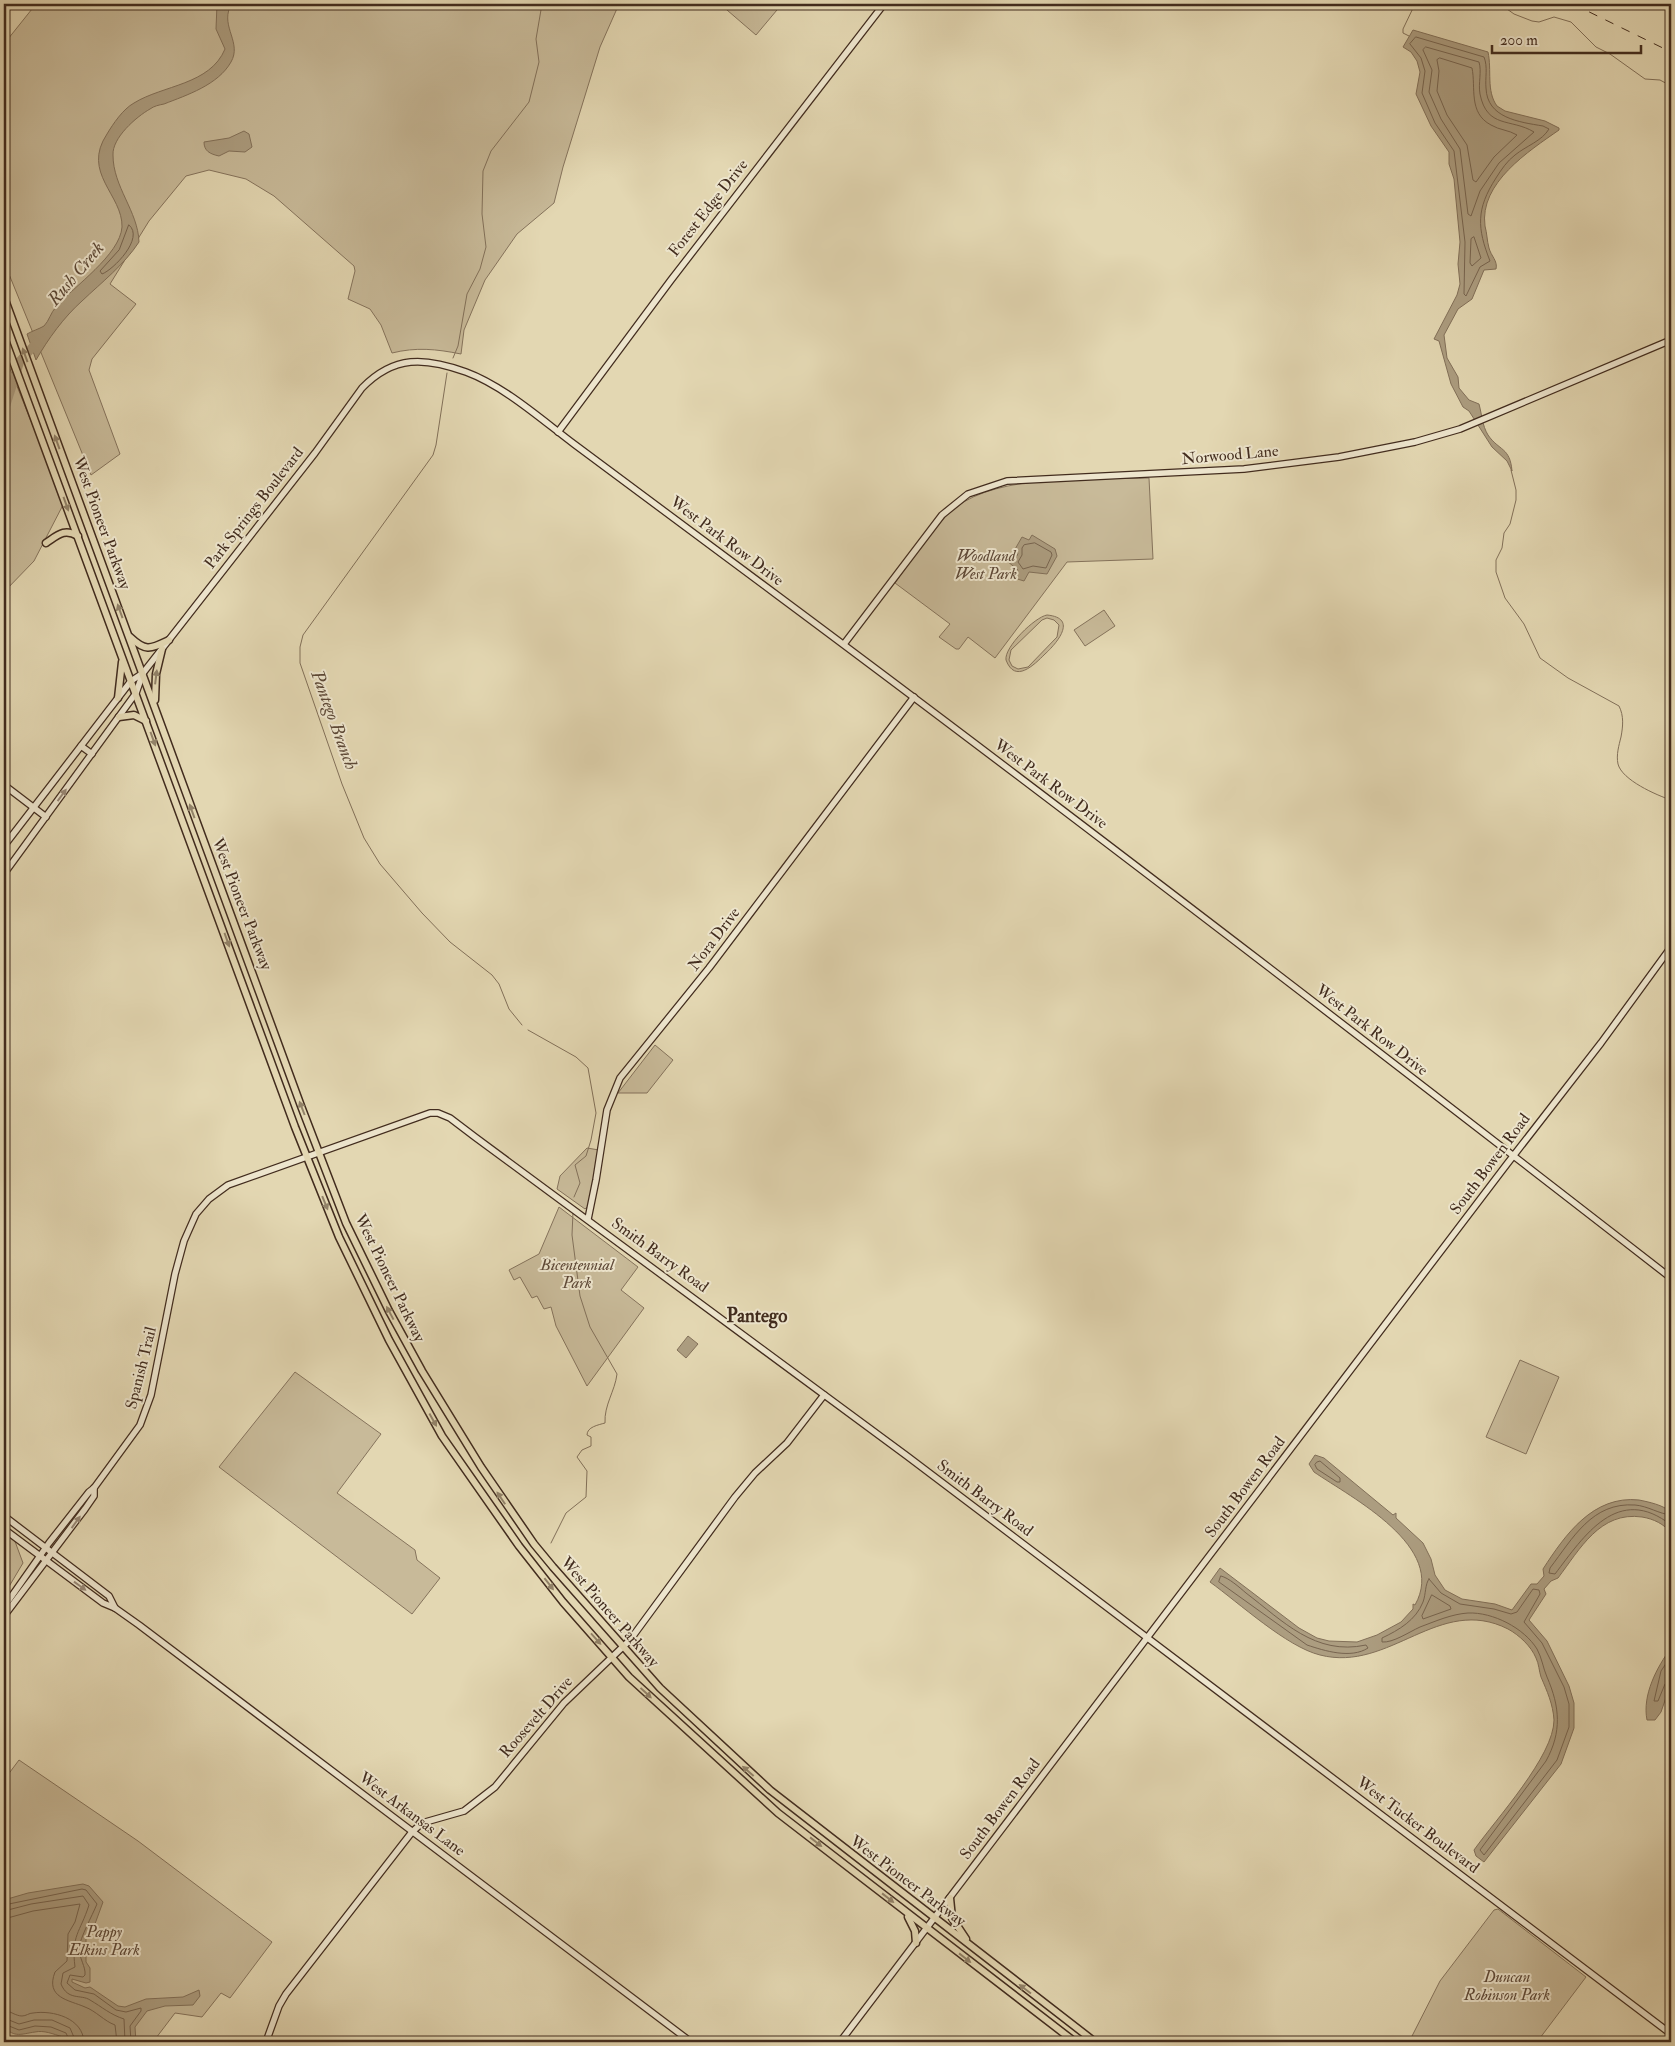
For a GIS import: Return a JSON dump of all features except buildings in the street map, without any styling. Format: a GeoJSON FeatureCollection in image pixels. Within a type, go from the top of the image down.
{"type":"FeatureCollection","features":[{"type":"Feature","properties":{"kind":"main road","name":"West Pioneer Parkway"},"geometry":{"type":"LineString","coordinates":[[4,297],[346,1223],[382,1298],[444,1410],[534,1544],[622,1648],[675,1704],[772,1792],[1095,2042]]}},
{"type":"Feature","properties":{"kind":"main road","name":"West Pioneer Parkway"},"geometry":{"type":"LineString","coordinates":[[4,338],[307,1158],[339,1237],[375,1311],[442,1436],[519,1546],[563,1602],[629,1677],[687,1732],[778,1812],[1075,2042]]}},
{"type":"Feature","properties":{"kind":"main road"},"geometry":{"type":"LineString","coordinates":[[46,543],[62,532],[70,532],[78,536]]}},
{"type":"Feature","properties":{"kind":"main road"},"geometry":{"type":"LineString","coordinates":[[130,637],[143,647],[149,648],[169,640]]}},
{"type":"Feature","properties":{"kind":"main road"},"geometry":{"type":"LineString","coordinates":[[155,706],[156,674],[162,649]]}},
{"type":"Feature","properties":{"kind":"main road"},"geometry":{"type":"LineString","coordinates":[[118,698],[122,656]]}},
{"type":"Feature","properties":{"kind":"main road"},"geometry":{"type":"LineString","coordinates":[[119,717],[134,715],[146,721]]}},
{"type":"Feature","properties":{"kind":"main road"},"geometry":{"type":"LineString","coordinates":[[950,1898],[952,1918],[971,1946]]}},
{"type":"Feature","properties":{"kind":"main road"},"geometry":{"type":"LineString","coordinates":[[903,1910],[912,1921],[916,1943]]}},
{"type":"Feature","properties":{"kind":"main road"},"geometry":{"type":"LineString","coordinates":[[1045,2020],[1055,2011]]}},
{"type":"Feature","properties":{"kind":"street","name":"Forest Edge Drive"},"geometry":{"type":"LineString","coordinates":[[558,432],[671,280],[884,4]]}},
{"type":"Feature","properties":{"kind":"street","name":"Norwood Lane"},"geometry":{"type":"LineString","coordinates":[[844,644],[942,515],[968,494],[989,485],[1006,481],[1244,469],[1339,457],[1415,442],[1470,425],[1671,340]]}},
{"type":"Feature","properties":{"kind":"street","name":"West Park Row Drive"},"geometry":{"type":"LineString","coordinates":[[391,366],[403,362],[422,361],[467,372],[500,390],[914,697],[1671,1278]]}},
{"type":"Feature","properties":{"kind":"street","name":"Park Springs Boulevard"},"geometry":{"type":"LineString","coordinates":[[4,846],[131,681],[143,673],[162,649],[362,388],[371,378],[391,366]]}},
{"type":"Feature","properties":{"kind":"street","name":"Park Springs Boulevard"},"geometry":{"type":"LineString","coordinates":[[4,874],[136,693],[143,673]]}},
{"type":"Feature","properties":{"kind":"street","name":"Nora Drive"},"geometry":{"type":"LineString","coordinates":[[588,1219],[607,1110],[620,1078],[709,968],[914,697]]}},
{"type":"Feature","properties":{"kind":"street"},"geometry":{"type":"LineString","coordinates":[[81,746],[92,754]]}},
{"type":"Feature","properties":{"kind":"street"},"geometry":{"type":"LineString","coordinates":[[4,785],[46,817]]}},
{"type":"Feature","properties":{"kind":"street","name":"South Bowen Road"},"geometry":{"type":"LineString","coordinates":[[840,2042],[1513,1156],[1601,1043],[1671,947]]}},
{"type":"Feature","properties":{"kind":"street","name":"Smith Barry Road"},"geometry":{"type":"LineString","coordinates":[[184,1242],[196,1214],[216,1193],[228,1185],[430,1114],[438,1113],[456,1123],[588,1219],[1148,1638]]}},
{"type":"Feature","properties":{"kind":"street","name":"Spanish Trail"},"geometry":{"type":"LineString","coordinates":[[4,1607],[45,1547],[94,1488],[140,1425],[148,1408],[184,1242]]}},
{"type":"Feature","properties":{"kind":"street","name":"Roosevelt Drive"},"geometry":{"type":"LineString","coordinates":[[266,2042],[279,2006],[286,1994],[412,1832],[422,1823],[464,1811],[495,1788],[564,1703],[622,1648],[645,1622],[734,1498],[755,1473],[787,1443],[824,1394]]}},
{"type":"Feature","properties":{"kind":"street","name":"Spanish Trail"},"geometry":{"type":"LineString","coordinates":[[4,1616],[94,1496],[94,1488]]}},
{"type":"Feature","properties":{"kind":"street","name":"West Arkansas Lane"},"geometry":{"type":"LineString","coordinates":[[4,1516],[109,1596],[115,1608]]}},
{"type":"Feature","properties":{"kind":"street","name":"West Arkansas Lane"},"geometry":{"type":"LineString","coordinates":[[4,1529],[103,1603],[115,1608],[691,2042]]}},
{"type":"Feature","properties":{"kind":"street","name":"West Tucker Boulevard"},"geometry":{"type":"LineString","coordinates":[[1148,1638],[1671,2034]]}},
{"type":"Feature","properties":{"kind":"green space"},"geometry":{"type":"Polygon","coordinates":[[[36,4],[619,4],[600,47],[563,167],[554,203],[517,234],[485,280],[464,330],[461,354],[426,349],[392,353],[381,325],[370,309],[348,299],[355,271],[354,266],[274,196],[246,179],[209,170],[186,176],[149,221],[110,284],[136,304],[92,359],[89,370],[120,454],[91,475],[4,262],[4,44],[36,4]]]}},
{"type":"Feature","properties":{"kind":"green space"},"geometry":{"type":"Polygon","coordinates":[[[720,4],[782,4],[756,35],[720,4]]]}},
{"type":"Feature","properties":{"kind":"green space"},"geometry":{"type":"Polygon","coordinates":[[[4,354],[64,503],[34,561],[4,592],[4,354]]]}},
{"type":"Feature","properties":{"kind":"green space","name":"Woodland West Park"},"geometry":{"type":"Polygon","coordinates":[[[1149,478],[1153,559],[1067,562],[995,658],[968,637],[959,649],[956,649],[939,637],[950,624],[895,583],[946,516],[955,508],[974,497],[996,489],[1048,481],[1149,478]]]}},
{"type":"Feature","properties":{"kind":"green space"},"geometry":{"type":"Polygon","coordinates":[[[1104,610],[1115,626],[1085,646],[1074,630],[1104,610]]]}},
{"type":"Feature","properties":{"kind":"green space"},"geometry":{"type":"Polygon","coordinates":[[[1047,615],[1057,617],[1062,621],[1062,632],[1059,638],[1050,650],[1036,663],[1025,670],[1014,671],[1006,660],[1010,648],[1021,633],[1047,615]],[[1047,618],[1042,620],[1011,650],[1009,660],[1012,666],[1018,669],[1028,667],[1057,637],[1059,625],[1054,620],[1047,618]]]}},
{"type":"Feature","properties":{"kind":"green space"},"geometry":{"type":"Polygon","coordinates":[[[655,1045],[673,1060],[647,1093],[618,1093],[655,1045]]]}},
{"type":"Feature","properties":{"kind":"green space","name":"Bicentennial Park"},"geometry":{"type":"Polygon","coordinates":[[[587,1148],[599,1150],[589,1205],[585,1209],[557,1189],[560,1176],[587,1148]]]}},
{"type":"Feature","properties":{"kind":"green space","name":"Bicentennial Park"},"geometry":{"type":"Polygon","coordinates":[[[559,1207],[638,1267],[621,1290],[644,1308],[587,1386],[556,1326],[551,1307],[544,1309],[537,1296],[532,1298],[520,1277],[514,1280],[509,1270],[539,1254],[559,1207]]]}},
{"type":"Feature","properties":{"kind":"green space"},"geometry":{"type":"Polygon","coordinates":[[[1520,1360],[1559,1377],[1526,1454],[1486,1437],[1520,1360]]]}},
{"type":"Feature","properties":{"kind":"green space"},"geometry":{"type":"Polygon","coordinates":[[[295,1372],[381,1434],[337,1493],[415,1550],[417,1560],[440,1578],[412,1614],[219,1467],[295,1372]]]}},
{"type":"Feature","properties":{"kind":"green space"},"geometry":{"type":"Polygon","coordinates":[[[4,1529],[13,1536],[23,1563],[4,1595],[4,1529]]]}},
{"type":"Feature","properties":{"kind":"green space","name":"Pappy Elkins Park"},"geometry":{"type":"Polygon","coordinates":[[[19,1760],[138,1841],[272,1942],[230,1998],[221,1993],[202,2017],[175,2013],[153,2042],[4,2042],[4,1780],[19,1760]]]}},
{"type":"Feature","properties":{"kind":"green space","name":"Duncan Robinson Park"},"geometry":{"type":"Polygon","coordinates":[[[1498,1909],[1586,1977],[1537,2042],[1409,2042],[1440,1981],[1494,1910],[1498,1909]]]}},
{"type":"Feature","properties":{"kind":"water"},"geometry":{"type":"Polygon","coordinates":[[[217,4],[238,4],[230,7],[228,14],[234,48],[231,62],[210,83],[192,93],[152,108],[144,113],[126,129],[116,142],[113,155],[114,167],[135,220],[139,242],[120,266],[75,307],[51,336],[36,360],[27,334],[44,326],[54,309],[95,270],[119,238],[122,227],[121,215],[105,183],[99,160],[100,148],[107,134],[119,117],[130,106],[146,97],[197,77],[209,70],[218,61],[225,49],[216,29],[217,4]]]}},
{"type":"Feature","properties":{"kind":"water"},"geometry":{"type":"Polygon","coordinates":[[[1413,30],[1488,52],[1490,87],[1497,106],[1505,111],[1545,121],[1559,128],[1559,130],[1521,158],[1498,182],[1490,196],[1485,210],[1485,226],[1489,248],[1496,263],[1496,269],[1484,270],[1472,299],[1458,309],[1444,335],[1447,358],[1458,377],[1459,388],[1469,400],[1479,404],[1486,431],[1492,440],[1506,453],[1511,463],[1512,471],[1507,461],[1492,447],[1469,411],[1463,407],[1451,384],[1439,341],[1434,339],[1457,295],[1460,284],[1458,264],[1460,242],[1454,179],[1449,164],[1449,152],[1431,126],[1416,94],[1420,72],[1417,61],[1411,52],[1403,47],[1413,30]]]}},
{"type":"Feature","properties":{"kind":"water"},"geometry":{"type":"Polygon","coordinates":[[[244,131],[249,134],[252,147],[245,152],[229,151],[219,156],[210,153],[205,148],[204,142],[229,138],[244,131]]]}},
{"type":"Feature","properties":{"kind":"water"},"geometry":{"type":"Polygon","coordinates":[[[1032,535],[1055,549],[1057,556],[1047,574],[1029,572],[1024,581],[1014,578],[1018,570],[1007,561],[1011,553],[1017,556],[1018,553],[1014,551],[1022,537],[1029,540],[1032,535]]]}},
{"type":"Feature","properties":{"kind":"water"},"geometry":{"type":"Polygon","coordinates":[[[688,1336],[698,1344],[686,1358],[677,1350],[688,1336]]]}},
{"type":"Feature","properties":{"kind":"water"},"geometry":{"type":"Polygon","coordinates":[[[1315,1455],[1324,1458],[1393,1515],[1396,1513],[1396,1518],[1423,1543],[1431,1559],[1435,1575],[1445,1590],[1462,1599],[1495,1604],[1512,1610],[1531,1584],[1537,1584],[1544,1576],[1543,1569],[1561,1543],[1582,1520],[1594,1511],[1608,1504],[1623,1500],[1639,1500],[1660,1506],[1671,1512],[1671,1533],[1658,1522],[1642,1517],[1627,1517],[1614,1520],[1603,1526],[1583,1544],[1558,1578],[1551,1581],[1544,1589],[1546,1594],[1529,1620],[1547,1641],[1569,1686],[1574,1703],[1574,1728],[1561,1764],[1484,1862],[1476,1856],[1474,1850],[1534,1769],[1545,1751],[1554,1720],[1551,1703],[1537,1660],[1524,1641],[1508,1629],[1483,1621],[1459,1621],[1437,1627],[1369,1654],[1345,1658],[1320,1655],[1278,1634],[1210,1582],[1220,1568],[1299,1628],[1317,1638],[1329,1641],[1357,1642],[1377,1635],[1401,1622],[1413,1609],[1413,1604],[1415,1605],[1422,1584],[1418,1563],[1408,1544],[1391,1526],[1371,1510],[1314,1472],[1309,1464],[1315,1455]]]}},
{"type":"Feature","properties":{"kind":"water"},"geometry":{"type":"Polygon","coordinates":[[[1671,1648],[1671,1683],[1661,1712],[1655,1720],[1647,1720],[1647,1701],[1652,1682],[1671,1648]]]}},
{"type":"Feature","properties":{"kind":"water"},"geometry":{"type":"Polygon","coordinates":[[[83,1884],[89,1886],[103,1902],[92,1932],[86,1939],[86,1962],[90,1968],[90,1982],[86,1983],[72,1979],[72,1982],[85,1988],[90,1987],[118,2006],[125,2007],[146,1999],[183,1997],[199,1990],[200,1996],[193,2005],[165,2006],[147,2011],[135,2027],[136,2042],[65,2042],[63,2037],[49,2033],[15,2034],[4,2027],[4,1900],[28,1893],[83,1884]]]}},
{"type":"Feature","properties":{"kind":"waterway","name":"Pantego Branch"},"geometry":{"type":"LineString","coordinates":[[453,358],[458,346],[467,294],[480,269],[486,247],[482,214],[483,171],[491,151],[529,102],[539,62],[536,39],[542,4]]}},
{"type":"Feature","properties":{"kind":"waterway"},"geometry":{"type":"LineString","coordinates":[[1409,36],[1403,33],[1403,29],[1415,4]]}},
{"type":"Feature","properties":{"kind":"waterway"},"geometry":{"type":"LineString","coordinates":[[1500,4],[1514,14],[1532,21],[1539,22],[1554,17],[1571,22],[1596,47],[1610,54],[1645,79],[1660,80],[1671,86]]}},
{"type":"Feature","properties":{"kind":"waterway","name":"Rush Creek"},"geometry":{"type":"LineString","coordinates":[[4,411],[20,361],[40,339]]}},
{"type":"Feature","properties":{"kind":"waterway","name":"Pantego Branch"},"geometry":{"type":"LineString","coordinates":[[447,373],[433,455],[303,635],[300,647],[300,663],[342,784],[364,838],[380,864],[422,913],[450,942],[492,975],[499,984],[509,1009],[522,1025]]}},
{"type":"Feature","properties":{"kind":"waterway"},"geometry":{"type":"LineString","coordinates":[[1511,470],[1516,490],[1516,500],[1510,524],[1504,533],[1502,548],[1496,560],[1496,572],[1505,598],[1524,624],[1540,658],[1568,678],[1619,706],[1623,721],[1617,757],[1621,770],[1640,786],[1671,800]]}},
{"type":"Feature","properties":{"kind":"waterway","name":"Pantego Branch"},"geometry":{"type":"LineString","coordinates":[[528,1030],[576,1057],[588,1068],[596,1113],[586,1156],[575,1165],[580,1183],[574,1197]]}},
{"type":"Feature","properties":{"kind":"waterway","name":"Pantego Branch"},"geometry":{"type":"LineString","coordinates":[[551,1543],[566,1513],[586,1497],[587,1471],[577,1457],[582,1450],[591,1446],[591,1437],[587,1435],[587,1432],[593,1427],[605,1423],[606,1410],[617,1374],[590,1327],[580,1296],[572,1235],[573,1212]]}},
{"type":"Feature","properties":{"kind":"railway"},"geometry":{"type":"LineString","coordinates":[[1573,4],[1671,52]]}},
{"type":"Feature","properties":{"kind":"district","name":"Pantego"},"geometry":{"type":"Point","coordinates":[757,1316]}}]}
